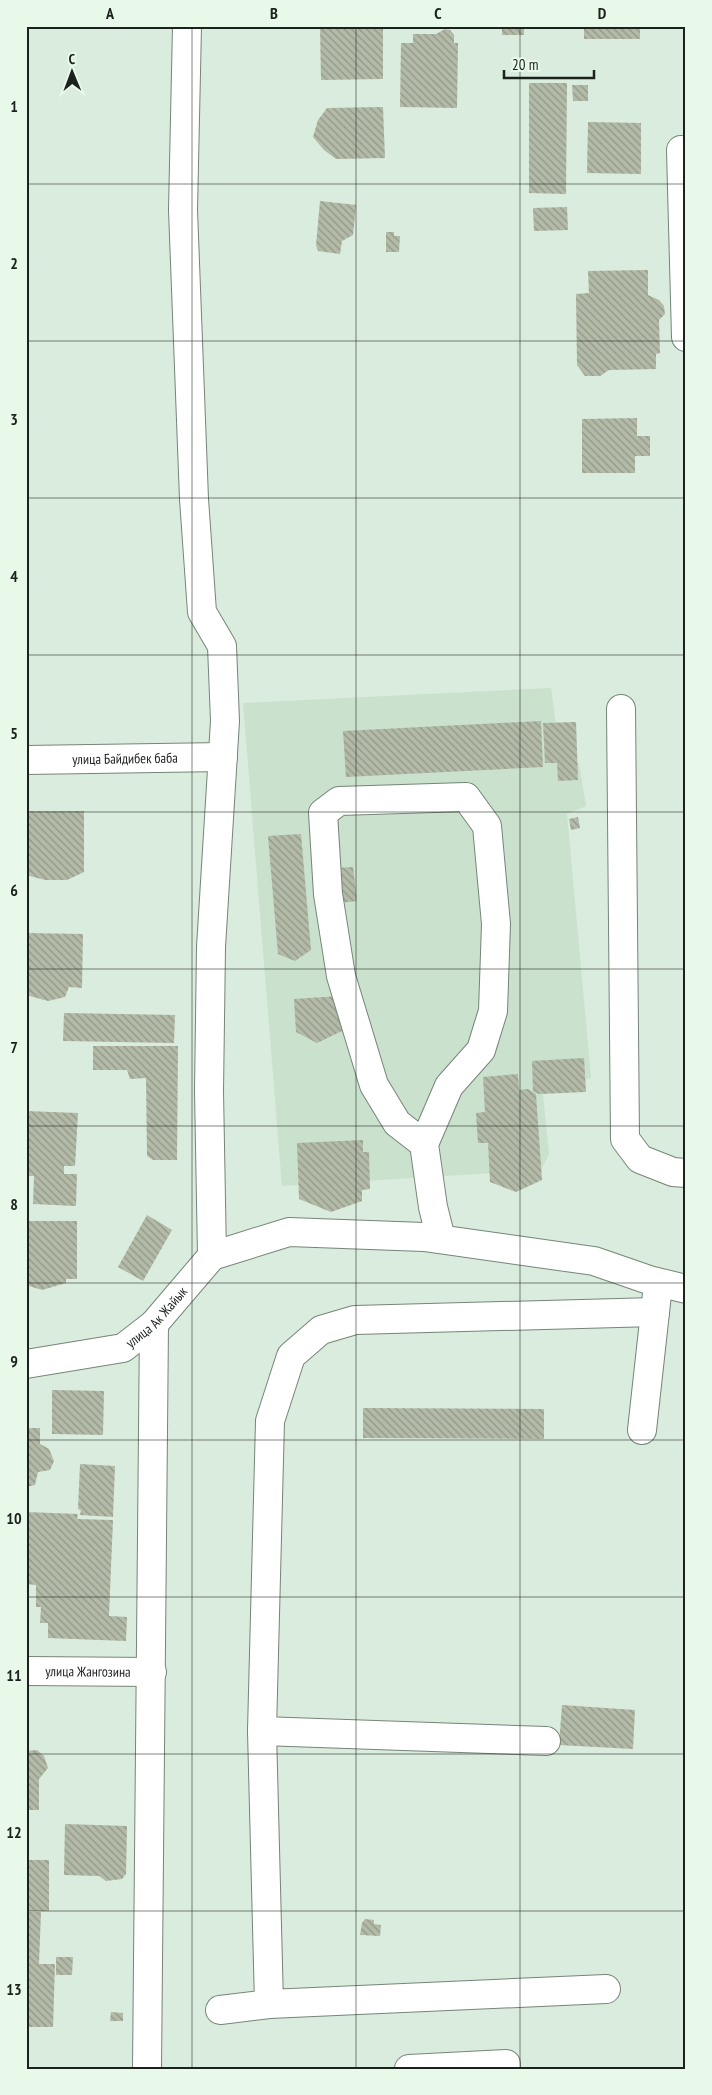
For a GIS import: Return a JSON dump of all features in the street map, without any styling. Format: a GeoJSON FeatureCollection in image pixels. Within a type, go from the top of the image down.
{"type":"FeatureCollection","features":[{"type":"Feature","properties":{"kind":"street"},"geometry":{"type":"LineString","coordinates":[[187,26],[183,210],[194,498],[202,612],[222,646],[225,721],[211,947],[209,1091],[212,1256],[288,1232],[441,1239],[594,1261],[686,1289]]}},
{"type":"Feature","properties":{"kind":"street"},"geometry":{"type":"LineString","coordinates":[[681,150],[686,337]]}},
{"type":"Feature","properties":{"kind":"street"},"geometry":{"type":"LineString","coordinates":[[622,709],[625,1139],[640,1159],[673,1172],[686,1173]]}},
{"type":"Feature","properties":{"kind":"street","name":"улица Байдибек баба"},"geometry":{"type":"LineString","coordinates":[[26,760],[223,757]]}},
{"type":"Feature","properties":{"kind":"street"},"geometry":{"type":"LineString","coordinates":[[424,1144],[397,1123],[374,1086],[341,976],[328,894],[323,813],[339,801],[466,797],[487,826],[496,924],[493,1011],[481,1050],[449,1086],[424,1144],[433,1207],[441,1239]]}},
{"type":"Feature","properties":{"kind":"street","name":"улица Ак Жайык"},"geometry":{"type":"LineString","coordinates":[[26,1364],[123,1348],[154,1324],[212,1256]]}},
{"type":"Feature","properties":{"kind":"street"},"geometry":{"type":"LineString","coordinates":[[642,1430],[658,1282]]}},
{"type":"Feature","properties":{"kind":"street"},"geometry":{"type":"LineString","coordinates":[[269,2004],[262,1731],[270,1421],[291,1356],[321,1330],[355,1320],[655,1312]]}},
{"type":"Feature","properties":{"kind":"street"},"geometry":{"type":"LineString","coordinates":[[147,2069],[154,1324]]}},
{"type":"Feature","properties":{"kind":"street","name":"улица Жангозина"},"geometry":{"type":"LineString","coordinates":[[26,1672],[152,1672]]}},
{"type":"Feature","properties":{"kind":"street"},"geometry":{"type":"LineString","coordinates":[[262,1731],[546,1741]]}},
{"type":"Feature","properties":{"kind":"street"},"geometry":{"type":"LineString","coordinates":[[220,2010],[269,2004],[606,1989]]}},
{"type":"Feature","properties":{"kind":"street"},"geometry":{"type":"LineString","coordinates":[[409,2069],[506,2066]]}},
{"type":"Feature","properties":{"kind":"shaded area"},"geometry":{"type":"Polygon","coordinates":[[[551,688],[561,761],[579,763],[586,806],[567,814],[591,1078],[542,1085],[549,1154],[541,1170],[282,1186],[243,703],[551,688]]]}},
{"type":"Feature","properties":{"kind":"building"},"geometry":{"type":"Polygon","coordinates":[[[320,26],[383,26],[383,79],[321,80],[320,26]]]}},
{"type":"Feature","properties":{"kind":"building"},"geometry":{"type":"Polygon","coordinates":[[[502,26],[524,26],[524,35],[502,35],[502,26]]]}},
{"type":"Feature","properties":{"kind":"building"},"geometry":{"type":"Polygon","coordinates":[[[584,26],[640,26],[640,39],[584,39],[584,26]]]}},
{"type":"Feature","properties":{"kind":"building"},"geometry":{"type":"Polygon","coordinates":[[[445,29],[450,30],[454,35],[454,43],[458,43],[457,108],[400,107],[401,43],[413,43],[413,34],[436,34],[445,29]]]}},
{"type":"Feature","properties":{"kind":"building"},"geometry":{"type":"Polygon","coordinates":[[[529,83],[567,83],[566,194],[529,193],[529,83]]]}},
{"type":"Feature","properties":{"kind":"building"},"geometry":{"type":"Polygon","coordinates":[[[572,85],[588,85],[588,101],[573,101],[572,85]]]}},
{"type":"Feature","properties":{"kind":"building"},"geometry":{"type":"Polygon","coordinates":[[[383,107],[385,158],[336,159],[324,150],[313,137],[318,120],[327,108],[383,107]]]}},
{"type":"Feature","properties":{"kind":"building"},"geometry":{"type":"Polygon","coordinates":[[[588,122],[641,123],[641,174],[587,173],[588,122]]]}},
{"type":"Feature","properties":{"kind":"building"},"geometry":{"type":"Polygon","coordinates":[[[320,201],[356,205],[353,235],[342,241],[340,254],[318,251],[316,245],[320,201]]]}},
{"type":"Feature","properties":{"kind":"building"},"geometry":{"type":"Polygon","coordinates":[[[567,207],[568,230],[534,231],[533,208],[567,207]]]}},
{"type":"Feature","properties":{"kind":"building"},"geometry":{"type":"Polygon","coordinates":[[[386,232],[394,232],[394,236],[400,236],[399,252],[386,252],[386,232]]]}},
{"type":"Feature","properties":{"kind":"building"},"geometry":{"type":"Polygon","coordinates":[[[648,270],[648,295],[659,300],[664,306],[665,314],[659,320],[660,353],[656,354],[656,369],[609,370],[600,376],[585,376],[577,365],[576,294],[589,293],[588,271],[648,270]]]}},
{"type":"Feature","properties":{"kind":"building"},"geometry":{"type":"Polygon","coordinates":[[[637,418],[637,436],[650,436],[650,456],[635,456],[635,473],[582,473],[582,419],[637,418]]]}},
{"type":"Feature","properties":{"kind":"building"},"geometry":{"type":"Polygon","coordinates":[[[541,721],[543,767],[346,777],[343,731],[541,721]]]}},
{"type":"Feature","properties":{"kind":"building"},"geometry":{"type":"Polygon","coordinates":[[[576,722],[578,780],[558,781],[557,763],[545,763],[543,723],[576,722]]]}},
{"type":"Feature","properties":{"kind":"building"},"geometry":{"type":"Polygon","coordinates":[[[26,811],[84,811],[84,872],[67,880],[45,880],[26,875],[26,811]]]}},
{"type":"Feature","properties":{"kind":"building"},"geometry":{"type":"Polygon","coordinates":[[[578,817],[580,828],[571,830],[569,819],[578,817]]]}},
{"type":"Feature","properties":{"kind":"building"},"geometry":{"type":"Polygon","coordinates":[[[301,834],[311,950],[295,961],[278,954],[268,836],[301,834]]]}},
{"type":"Feature","properties":{"kind":"building"},"geometry":{"type":"Polygon","coordinates":[[[353,867],[357,901],[339,903],[335,868],[353,867]]]}},
{"type":"Feature","properties":{"kind":"building"},"geometry":{"type":"Polygon","coordinates":[[[26,933],[83,934],[82,988],[69,987],[65,997],[48,1001],[26,995],[26,933]]]}},
{"type":"Feature","properties":{"kind":"building"},"geometry":{"type":"Polygon","coordinates":[[[339,996],[342,1031],[317,1043],[296,1032],[294,999],[339,996]]]}},
{"type":"Feature","properties":{"kind":"building"},"geometry":{"type":"Polygon","coordinates":[[[64,1013],[175,1015],[174,1043],[63,1041],[64,1013]]]}},
{"type":"Feature","properties":{"kind":"building"},"geometry":{"type":"Polygon","coordinates":[[[93,1046],[178,1046],[177,1160],[153,1160],[147,1156],[146,1078],[130,1079],[127,1070],[93,1070],[93,1046]]]}},
{"type":"Feature","properties":{"kind":"building"},"geometry":{"type":"Polygon","coordinates":[[[584,1058],[586,1092],[539,1094],[533,1091],[532,1061],[584,1058]]]}},
{"type":"Feature","properties":{"kind":"building"},"geometry":{"type":"Polygon","coordinates":[[[518,1074],[519,1090],[528,1089],[536,1094],[542,1180],[516,1192],[490,1182],[488,1143],[478,1143],[476,1113],[485,1112],[483,1077],[518,1074]]]}},
{"type":"Feature","properties":{"kind":"building"},"geometry":{"type":"Polygon","coordinates":[[[26,1111],[78,1113],[75,1166],[64,1166],[64,1174],[77,1174],[76,1206],[33,1204],[34,1176],[26,1176],[26,1111]]]}},
{"type":"Feature","properties":{"kind":"building"},"geometry":{"type":"Polygon","coordinates":[[[363,1140],[363,1152],[369,1152],[370,1189],[362,1190],[362,1201],[331,1212],[299,1199],[297,1143],[363,1140]]]}},
{"type":"Feature","properties":{"kind":"building"},"geometry":{"type":"Polygon","coordinates":[[[147,1215],[172,1230],[143,1281],[118,1267],[147,1215]]]}},
{"type":"Feature","properties":{"kind":"building"},"geometry":{"type":"Polygon","coordinates":[[[26,1221],[77,1221],[77,1279],[66,1279],[66,1283],[42,1290],[26,1285],[26,1221]]]}},
{"type":"Feature","properties":{"kind":"building"},"geometry":{"type":"Polygon","coordinates":[[[52,1390],[104,1391],[103,1435],[52,1434],[52,1390]]]}},
{"type":"Feature","properties":{"kind":"building"},"geometry":{"type":"Polygon","coordinates":[[[363,1408],[544,1409],[544,1439],[363,1438],[363,1408]]]}},
{"type":"Feature","properties":{"kind":"building"},"geometry":{"type":"Polygon","coordinates":[[[26,1428],[40,1428],[40,1444],[49,1449],[54,1461],[50,1470],[38,1472],[35,1485],[26,1487],[26,1428]]]}},
{"type":"Feature","properties":{"kind":"building"},"geometry":{"type":"Polygon","coordinates":[[[80,1464],[115,1466],[113,1517],[80,1515],[81,1510],[78,1509],[80,1464]]]}},
{"type":"Feature","properties":{"kind":"building"},"geometry":{"type":"Polygon","coordinates":[[[26,1512],[78,1514],[77,1519],[113,1520],[109,1616],[127,1617],[126,1641],[48,1638],[48,1623],[40,1623],[41,1607],[36,1607],[36,1585],[26,1584],[26,1512]]]}},
{"type":"Feature","properties":{"kind":"building"},"geometry":{"type":"Polygon","coordinates":[[[562,1705],[635,1710],[633,1749],[559,1745],[562,1705]]]}},
{"type":"Feature","properties":{"kind":"building"},"geometry":{"type":"Polygon","coordinates":[[[37,1750],[44,1756],[48,1768],[39,1779],[39,1810],[26,1810],[26,1751],[37,1750]]]}},
{"type":"Feature","properties":{"kind":"building"},"geometry":{"type":"Polygon","coordinates":[[[65,1824],[127,1826],[126,1874],[122,1879],[106,1881],[99,1876],[64,1875],[65,1824]]]}},
{"type":"Feature","properties":{"kind":"building"},"geometry":{"type":"Polygon","coordinates":[[[29,1860],[49,1860],[49,1911],[29,1911],[29,1860]]]}},
{"type":"Feature","properties":{"kind":"building"},"geometry":{"type":"Polygon","coordinates":[[[26,1912],[41,1912],[39,1964],[55,1964],[53,2027],[26,2027],[26,1912]]]}},
{"type":"Feature","properties":{"kind":"building"},"geometry":{"type":"Polygon","coordinates":[[[365,1919],[374,1920],[374,1924],[381,1925],[380,1936],[360,1935],[362,1923],[365,1919]]]}},
{"type":"Feature","properties":{"kind":"building"},"geometry":{"type":"Polygon","coordinates":[[[56,1957],[73,1957],[72,1975],[56,1975],[56,1957]]]}},
{"type":"Feature","properties":{"kind":"building"},"geometry":{"type":"Polygon","coordinates":[[[111,2012],[123,2013],[123,2021],[110,2021],[111,2012]]]}}]}
